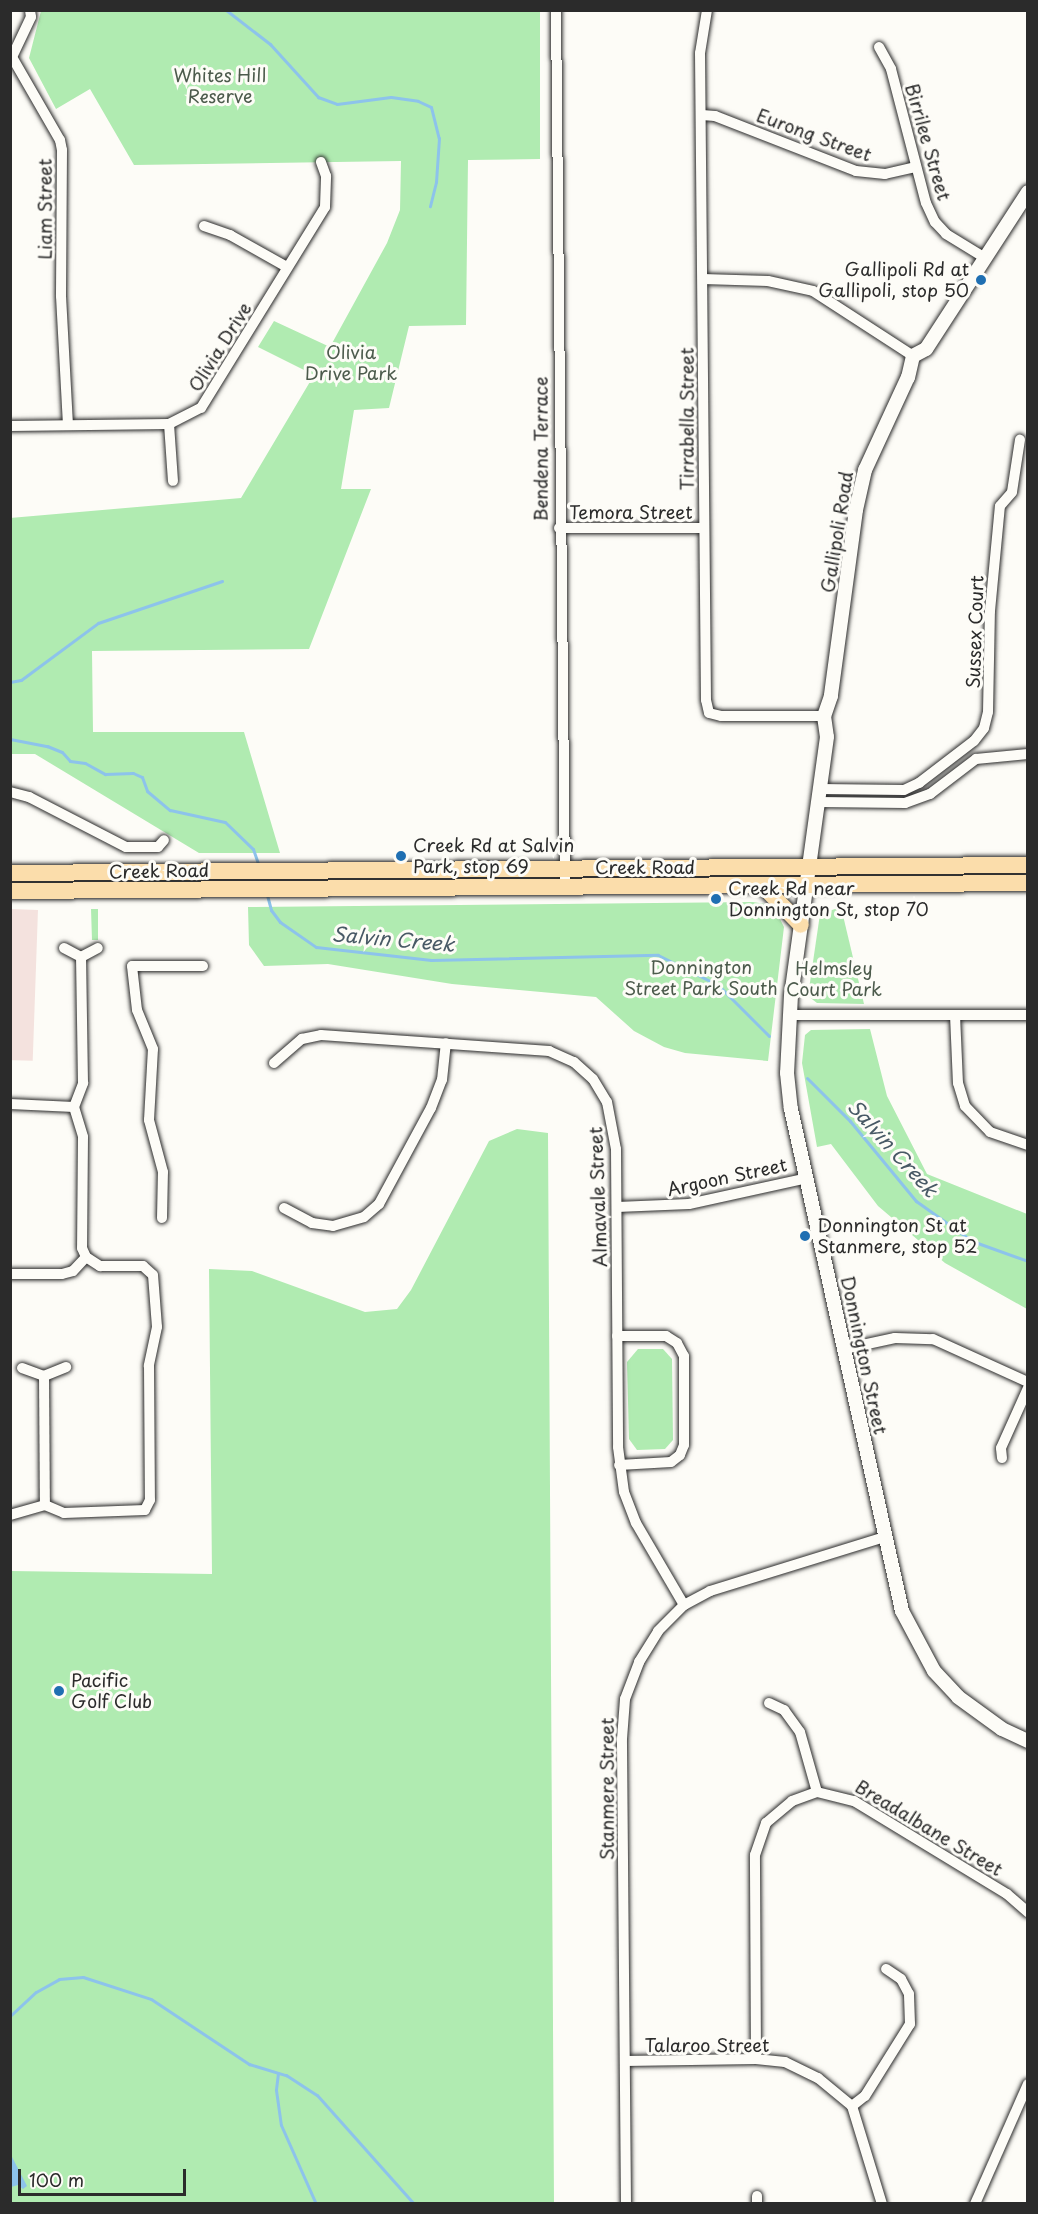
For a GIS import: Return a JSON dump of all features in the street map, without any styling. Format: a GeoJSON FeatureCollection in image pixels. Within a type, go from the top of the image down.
{"type":"FeatureCollection","features":[{"type":"Feature","properties":{"kind":"main road","name":"Creek Road"},"geometry":{"type":"LineString","coordinates":[[10,873],[1028,865]]}},
{"type":"Feature","properties":{"kind":"main road","name":"Creek Road"},"geometry":{"type":"LineString","coordinates":[[10,891],[1028,883]]}},
{"type":"Feature","properties":{"kind":"main road"},"geometry":{"type":"LineString","coordinates":[[763,886],[801,925]]}},
{"type":"Feature","properties":{"kind":"street","name":"Liam Street"},"geometry":{"type":"LineString","coordinates":[[30,10],[31,16],[11,57],[60,140],[62,150],[61,296],[68,425]]}},
{"type":"Feature","properties":{"kind":"street","name":"Bendena Terrace"},"geometry":{"type":"LineString","coordinates":[[556,10],[559,528],[565,887]]}},
{"type":"Feature","properties":{"kind":"street","name":"Tirrabella Street"},"geometry":{"type":"LineString","coordinates":[[707,10],[700,53],[704,528],[710,713],[824,716]]}},
{"type":"Feature","properties":{"kind":"street","name":"Birrilee Street"},"geometry":{"type":"LineString","coordinates":[[879,47],[891,69],[916,167],[935,222],[946,234],[985,258]]}},
{"type":"Feature","properties":{"kind":"street","name":"Eurong Street"},"geometry":{"type":"LineString","coordinates":[[702,115],[715,116],[856,171],[885,174],[916,167]]}},
{"type":"Feature","properties":{"kind":"street","name":"Olivia Drive"},"geometry":{"type":"LineString","coordinates":[[10,426],[169,424],[201,408],[325,207],[326,176],[321,162]]}},
{"type":"Feature","properties":{"kind":"street","name":"Gallipoli Road"},"geometry":{"type":"LineString","coordinates":[[808,886],[826,737],[824,716],[831,696],[856,510],[865,470],[908,377],[913,356],[926,348],[1026,198]]}},
{"type":"Feature","properties":{"kind":"street"},"geometry":{"type":"LineString","coordinates":[[204,226],[230,235],[287,267]]}},
{"type":"Feature","properties":{"kind":"street"},"geometry":{"type":"LineString","coordinates":[[703,279],[768,281],[813,291],[913,356]]}},
{"type":"Feature","properties":{"kind":"street"},"geometry":{"type":"LineString","coordinates":[[169,424],[173,480]]}},
{"type":"Feature","properties":{"kind":"street","name":"Sussex Court"},"geometry":{"type":"LineString","coordinates":[[904,790],[919,783],[974,741],[984,728],[988,712],[990,611],[1000,506],[1012,492],[1020,440]]}},
{"type":"Feature","properties":{"kind":"street","name":"Temora Street"},"geometry":{"type":"LineString","coordinates":[[559,528],[704,528]]}},
{"type":"Feature","properties":{"kind":"street"},"geometry":{"type":"LineString","coordinates":[[820,796],[905,803],[930,794],[976,759],[1028,754]]}},
{"type":"Feature","properties":{"kind":"street"},"geometry":{"type":"LineString","coordinates":[[820,796],[904,790],[905,803]]}},
{"type":"Feature","properties":{"kind":"street"},"geometry":{"type":"LineString","coordinates":[[10,792],[29,797],[120,846],[158,847],[164,840]]}},
{"type":"Feature","properties":{"kind":"street","name":"Donnington Street"},"geometry":{"type":"LineString","coordinates":[[808,886],[789,1015],[788,1090],[902,1611],[934,1671],[983,1717],[1028,1741]]}},
{"type":"Feature","properties":{"kind":"street"},"geometry":{"type":"LineString","coordinates":[[64,948],[81,957]]}},
{"type":"Feature","properties":{"kind":"street"},"geometry":{"type":"LineString","coordinates":[[81,957],[98,948]]}},
{"type":"Feature","properties":{"kind":"street"},"geometry":{"type":"LineString","coordinates":[[10,1515],[45,1505],[64,1514],[134,1512],[145,1510],[150,1500],[149,1366],[157,1327],[153,1275],[142,1266],[100,1266],[86,1257],[82,1248],[83,1137],[74,1107],[83,1083],[81,957]]}},
{"type":"Feature","properties":{"kind":"street"},"geometry":{"type":"LineString","coordinates":[[162,1218],[163,1172],[150,1120],[153,1049],[137,1010],[132,966],[203,966]]}},
{"type":"Feature","properties":{"kind":"street"},"geometry":{"type":"LineString","coordinates":[[789,1015],[1028,1015]]}},
{"type":"Feature","properties":{"kind":"street"},"geometry":{"type":"LineString","coordinates":[[955,1015],[958,1083],[965,1106],[990,1132],[1028,1145]]}},
{"type":"Feature","properties":{"kind":"street","name":"Almavale Street"},"geometry":{"type":"LineString","coordinates":[[274,1063],[302,1039],[321,1035],[549,1051],[574,1062],[593,1079],[607,1101],[614,1124],[619,1465],[624,1492],[636,1523],[684,1605]]}},
{"type":"Feature","properties":{"kind":"street"},"geometry":{"type":"LineString","coordinates":[[284,1208],[312,1223],[333,1226],[364,1217],[379,1204],[431,1108],[442,1080],[446,1043]]}},
{"type":"Feature","properties":{"kind":"street"},"geometry":{"type":"LineString","coordinates":[[10,1104],[74,1107]]}},
{"type":"Feature","properties":{"kind":"street","name":"Argoon Street"},"geometry":{"type":"LineString","coordinates":[[617,1207],[689,1204],[807,1178]]}},
{"type":"Feature","properties":{"kind":"street"},"geometry":{"type":"LineString","coordinates":[[10,1274],[62,1274],[73,1271],[86,1257]]}},
{"type":"Feature","properties":{"kind":"street"},"geometry":{"type":"LineString","coordinates":[[617,1336],[666,1336],[678,1343],[684,1356],[684,1445],[680,1455],[671,1462],[619,1465]]}},
{"type":"Feature","properties":{"kind":"street"},"geometry":{"type":"LineString","coordinates":[[844,1349],[895,1338],[933,1338],[1028,1382]]}},
{"type":"Feature","properties":{"kind":"street"},"geometry":{"type":"LineString","coordinates":[[22,1368],[44,1376],[66,1367]]}},
{"type":"Feature","properties":{"kind":"street"},"geometry":{"type":"LineString","coordinates":[[44,1376],[45,1505]]}},
{"type":"Feature","properties":{"kind":"street"},"geometry":{"type":"LineString","coordinates":[[1002,1458],[1001,1448],[1028,1388]]}},
{"type":"Feature","properties":{"kind":"street","name":"Stanmere Street"},"geometry":{"type":"LineString","coordinates":[[626,2204],[625,1700],[639,1662],[658,1631],[684,1605],[710,1591],[884,1537]]}},
{"type":"Feature","properties":{"kind":"street"},"geometry":{"type":"LineString","coordinates":[[756,2059],[758,1840],[776,1810],[817,1792],[800,1732],[784,1710],[769,1703]]}},
{"type":"Feature","properties":{"kind":"street","name":"Breadalbane Street"},"geometry":{"type":"LineString","coordinates":[[817,1792],[836,1793],[874,1812],[1007,1894],[1028,1912]]}},
{"type":"Feature","properties":{"kind":"street"},"geometry":{"type":"LineString","coordinates":[[882,2204],[852,2106],[865,2096],[910,2024],[909,1994],[901,1979],[886,1969]]}},
{"type":"Feature","properties":{"kind":"street","name":"Talaroo Street"},"geometry":{"type":"LineString","coordinates":[[625,2061],[756,2059],[785,2062],[818,2078],[852,2106]]}},
{"type":"Feature","properties":{"kind":"street"},"geometry":{"type":"LineString","coordinates":[[975,2204],[1028,2084]]}},
{"type":"Feature","properties":{"kind":"shaded area"},"geometry":{"type":"Polygon","coordinates":[[[11,909],[38,910],[33,1061],[10,1060],[11,909]]]}},
{"type":"Feature","properties":{"kind":"green space"},"geometry":{"type":"Polygon","coordinates":[[[41,11],[540,11],[540,159],[468,160],[466,325],[409,326],[389,408],[354,410],[341,489],[371,489],[309,649],[92,651],[93,732],[244,732],[280,853],[199,853],[35,754],[11,754],[10,518],[241,498],[314,375],[258,347],[274,321],[330,347],[387,243],[400,210],[401,161],[134,165],[90,89],[56,109],[29,58],[41,11]]]}},
{"type":"Feature","properties":{"kind":"green space","name":"Donnington Street Park South"},"geometry":{"type":"Polygon","coordinates":[[[753,902],[765,904],[777,913],[784,927],[768,1061],[685,1053],[664,1047],[634,1031],[596,997],[452,984],[328,964],[264,966],[249,945],[248,907],[753,902]]]}},
{"type":"Feature","properties":{"kind":"green space","name":"Helmsley Court Park"},"geometry":{"type":"Polygon","coordinates":[[[841,907],[864,1004],[817,1003],[808,996],[820,914],[841,907]]]}},
{"type":"Feature","properties":{"kind":"green space"},"geometry":{"type":"Polygon","coordinates":[[[91,909],[98,909],[98,940],[92,940],[91,909]]]}},
{"type":"Feature","properties":{"kind":"green space"},"geometry":{"type":"Polygon","coordinates":[[[870,1029],[887,1096],[927,1174],[1027,1214],[1027,1309],[945,1263],[878,1206],[831,1144],[817,1147],[802,1063],[805,1035],[811,1030],[870,1029]]]}},
{"type":"Feature","properties":{"kind":"green space","name":"Pacific Golf Club"},"geometry":{"type":"Polygon","coordinates":[[[517,1129],[548,1133],[554,2203],[11,2204],[11,1571],[212,1574],[209,1269],[252,1271],[365,1312],[397,1309],[411,1290],[489,1141],[517,1129]]]}},
{"type":"Feature","properties":{"kind":"green space"},"geometry":{"type":"Polygon","coordinates":[[[638,1349],[663,1349],[672,1359],[673,1440],[665,1449],[637,1450],[629,1439],[627,1362],[638,1349]]]}},
{"type":"Feature","properties":{"kind":"water"},"geometry":{"type":"Polygon","coordinates":[[[11,2155],[27,2186],[23,2189],[18,2185],[11,2187],[11,2155]]]}},
{"type":"Feature","properties":{"kind":"waterway"},"geometry":{"type":"LineString","coordinates":[[226,10],[270,44],[318,97],[337,104],[391,97],[418,101],[431,107],[439,138],[436,182],[430,206]]}},
{"type":"Feature","properties":{"kind":"waterway"},"geometry":{"type":"LineString","coordinates":[[10,682],[21,680],[98,623],[222,581]]}},
{"type":"Feature","properties":{"kind":"waterway","name":"Salvin Creek"},"geometry":{"type":"LineString","coordinates":[[10,739],[47,746],[62,752],[70,761],[85,763],[105,774],[133,773],[142,777],[147,791],[170,810],[225,822],[253,849],[259,866]]}},
{"type":"Feature","properties":{"kind":"waterway","name":"Salvin Creek"},"geometry":{"type":"LineString","coordinates":[[267,895],[271,910],[280,922],[316,947],[431,960],[658,955],[718,985],[769,1036]]}},
{"type":"Feature","properties":{"kind":"waterway","name":"Salvin Creek"},"geometry":{"type":"LineString","coordinates":[[807,1078],[850,1121],[916,1201],[972,1241],[1028,1261]]}},
{"type":"Feature","properties":{"kind":"waterway"},"geometry":{"type":"LineString","coordinates":[[10,2016],[36,1992],[59,1979],[83,1977],[151,1999],[249,2064],[286,2075],[317,2095],[414,2204]]}},
{"type":"Feature","properties":{"kind":"waterway"},"geometry":{"type":"LineString","coordinates":[[278,2073],[276,2090],[281,2125],[316,2204]]}},
{"type":"Feature","properties":{"kind":"place","name":"Gallipoli Rd at Gallipoli, stop 50"},"geometry":{"type":"Point","coordinates":[981,280]}},
{"type":"Feature","properties":{"kind":"place","name":"Creek Rd at Salvin Park, stop 69"},"geometry":{"type":"Point","coordinates":[401,856]}},
{"type":"Feature","properties":{"kind":"place","name":"Creek Rd near Donnington St, stop 70"},"geometry":{"type":"Point","coordinates":[716,899]}},
{"type":"Feature","properties":{"kind":"place","name":"Donnington St at Stanmere, stop 52"},"geometry":{"type":"Point","coordinates":[805,1236]}},
{"type":"Feature","properties":{"kind":"place","name":"Pacific Golf Club"},"geometry":{"type":"Point","coordinates":[59,1691]}},
{"type":"Feature","properties":{"kind":"park label","name":"Whites Hill Reserve"},"geometry":{"type":"Point","coordinates":[220,86]}},
{"type":"Feature","properties":{"kind":"park label","name":"Olivia Drive Park"},"geometry":{"type":"Point","coordinates":[351,364]}}]}
